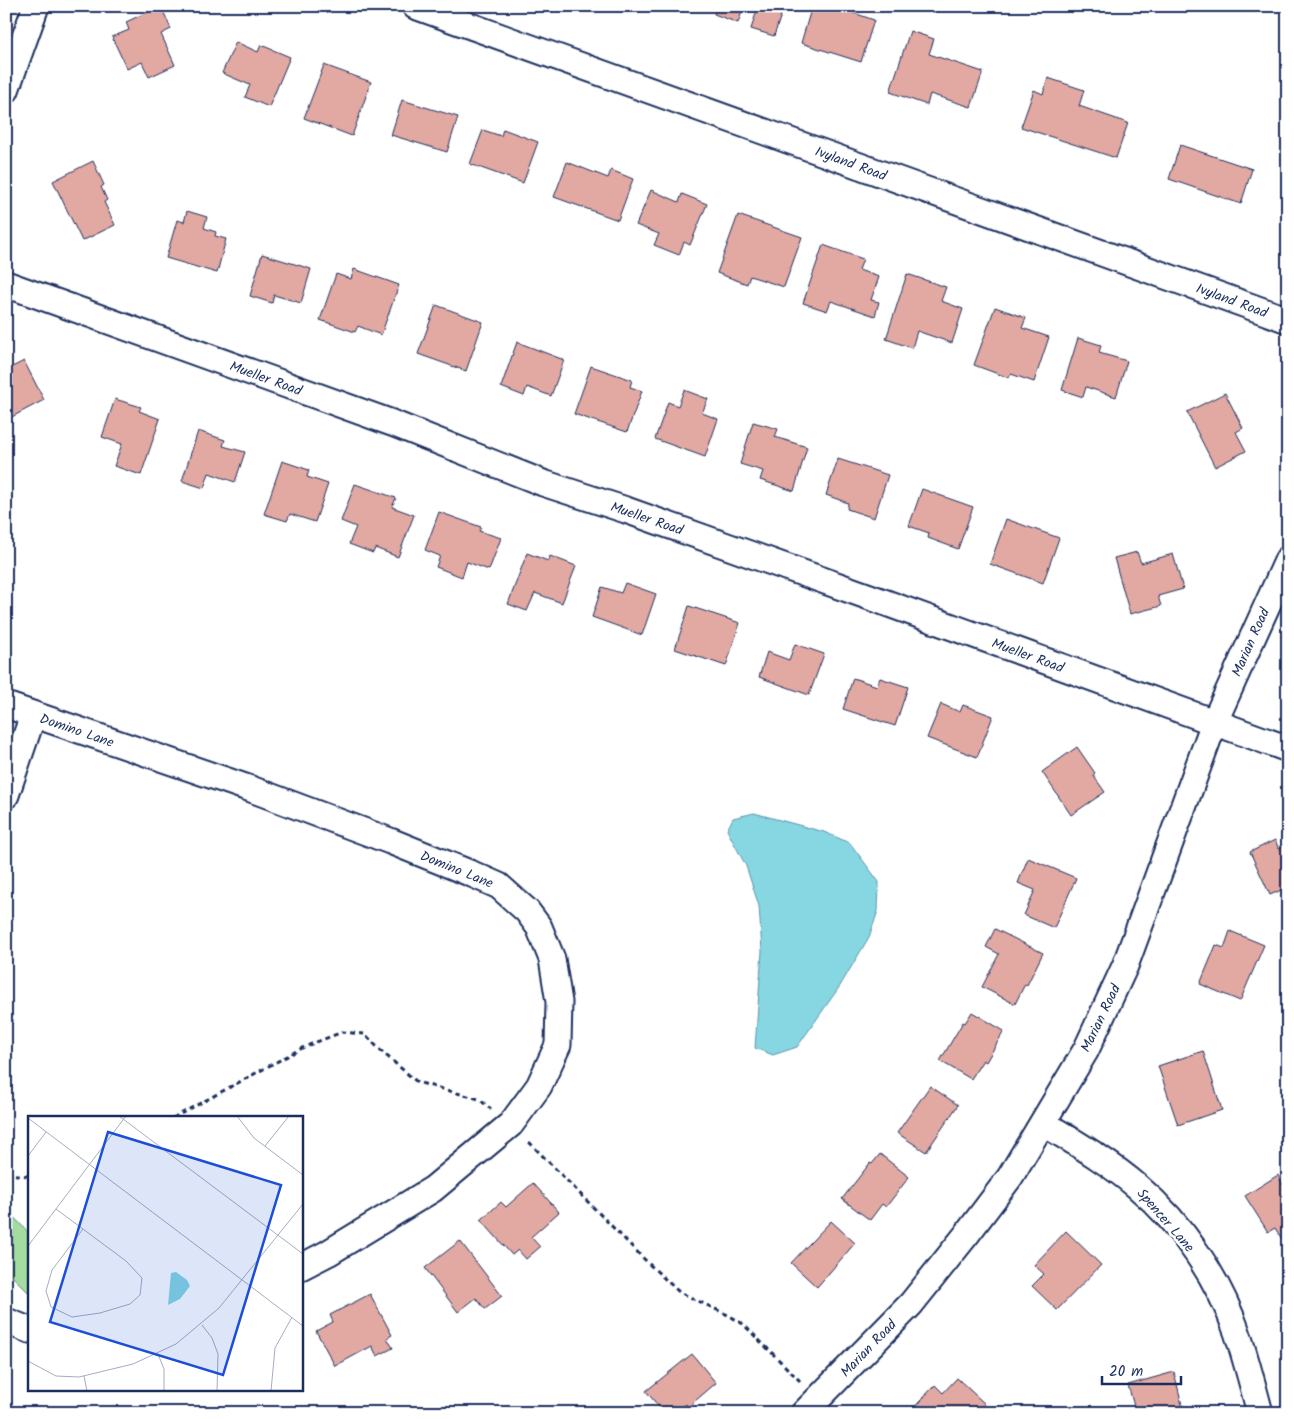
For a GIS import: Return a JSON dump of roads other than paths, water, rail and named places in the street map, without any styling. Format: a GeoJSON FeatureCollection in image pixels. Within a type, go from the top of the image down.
{"type":"FeatureCollection","features":[{"type":"Feature","properties":{"kind":"street"},"geometry":{"type":"LineString","coordinates":[[6,90],[36,6]]}},
{"type":"Feature","properties":{"kind":"street","name":"Ivyland Road"},"geometry":{"type":"LineString","coordinates":[[415,6],[1288,320]]}},
{"type":"Feature","properties":{"kind":"street","name":"Mueller Road"},"geometry":{"type":"LineString","coordinates":[[6,284],[392,424],[543,482],[857,592],[1288,749]]}},
{"type":"Feature","properties":{"kind":"street","name":"Marian Road"},"geometry":{"type":"LineString","coordinates":[[810,1408],[911,1304],[1010,1177],[1086,1050],[1125,966],[1214,723],[1288,559]]}},
{"type":"Feature","properties":{"kind":"street","name":"Domino Lane"},"geometry":{"type":"LineString","coordinates":[[6,705],[251,789],[390,841],[499,886],[527,911],[539,927],[552,959],[559,1002],[558,1045],[539,1086],[511,1124],[433,1189],[328,1253],[302,1266]]}},
{"type":"Feature","properties":{"kind":"street","name":"Domino Lane"},"geometry":{"type":"LineString","coordinates":[[6,795],[33,715]]}},
{"type":"Feature","properties":{"kind":"street","name":"Spencer Lane"},"geometry":{"type":"LineString","coordinates":[[1043,1123],[1088,1150],[1138,1186],[1160,1208],[1191,1245],[1217,1287],[1237,1332],[1260,1413]]}},
{"type":"Feature","properties":{"kind":"street"},"geometry":{"type":"LineString","coordinates":[[6,1321],[28,1330]]}},
{"type":"Feature","properties":{"kind":"water"},"geometry":{"type":"Polygon","coordinates":[[[754,813],[824,832],[850,843],[879,882],[878,911],[869,937],[840,986],[797,1047],[773,1055],[755,1048],[762,951],[759,906],[746,866],[727,830],[733,818],[754,813]]]}}]}
